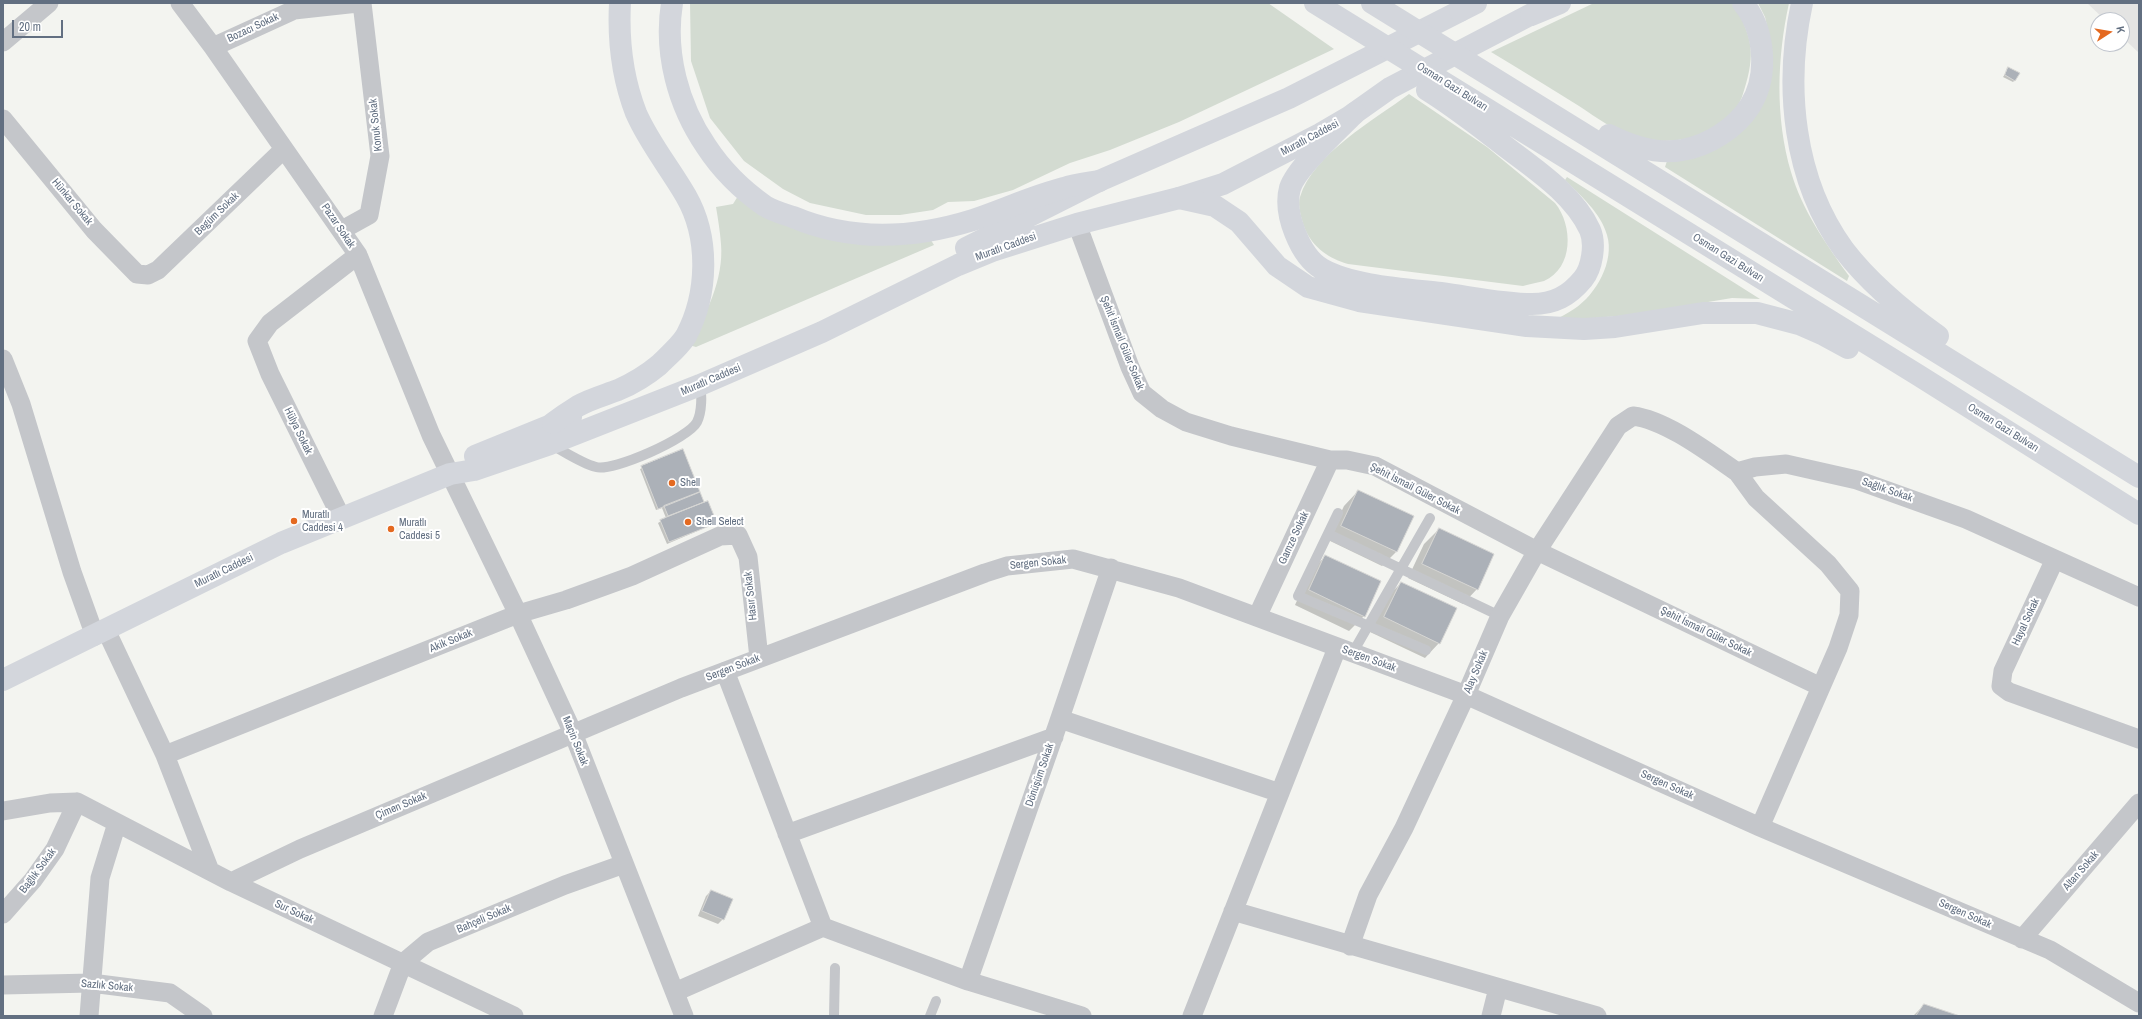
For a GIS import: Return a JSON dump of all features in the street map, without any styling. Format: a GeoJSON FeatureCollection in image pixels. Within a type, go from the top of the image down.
{"type":"FeatureCollection","features":[{"type":"Feature","properties":{"kind":"main road"},"geometry":{"type":"LineString","coordinates":[[553,423],[579,405],[634,382],[660,364],[685,337],[696,310],[703,282],[703,246],[695,216],[687,197],[649,139],[629,94],[622,66],[619,31],[620,3]]}},
{"type":"Feature","properties":{"kind":"main road"},"geometry":{"type":"LineString","coordinates":[[672,3],[670,51],[680,97],[694,129],[712,157],[735,181],[766,206],[804,222],[841,232],[881,236],[930,231],[972,220],[1064,187],[1099,181]]}},
{"type":"Feature","properties":{"kind":"main road"},"geometry":{"type":"LineString","coordinates":[[1315,3],[1361,46],[1465,115],[1545,177],[1568,198],[1583,217],[1591,232],[1592,255],[1587,273],[1574,290],[1559,300],[1533,304],[1380,285],[1343,278],[1322,269],[1309,259],[1292,227],[1290,187],[1307,162],[1355,113]]}},
{"type":"Feature","properties":{"kind":"main road","name":"Osman Gazi Bulvarı"},"geometry":{"type":"LineString","coordinates":[[1315,3],[1918,375],[2139,514]]}},
{"type":"Feature","properties":{"kind":"main road"},"geometry":{"type":"LineString","coordinates":[[1372,3],[2033,410],[2139,477]]}},
{"type":"Feature","properties":{"kind":"main road"},"geometry":{"type":"LineString","coordinates":[[1380,3],[1406,23]]}},
{"type":"Feature","properties":{"kind":"main road","name":"Muratlı Caddesi"},"geometry":{"type":"LineString","coordinates":[[3,680],[281,543],[450,474],[474,470],[550,444],[700,385],[822,332],[958,265],[1026,239],[1077,224],[1179,198],[1222,184],[1320,134],[1355,113],[1390,88],[1552,3]]}},
{"type":"Feature","properties":{"kind":"main road"},"geometry":{"type":"LineString","coordinates":[[1531,15],[1560,3]]}},
{"type":"Feature","properties":{"kind":"main road"},"geometry":{"type":"LineString","coordinates":[[1545,109],[1586,124],[1637,148],[1660,151],[1682,150],[1710,141],[1735,124],[1750,106],[1760,81],[1762,56],[1759,31],[1749,11],[1743,3]]}},
{"type":"Feature","properties":{"kind":"main road"},"geometry":{"type":"LineString","coordinates":[[1802,3],[1796,31],[1793,77],[1795,119],[1803,163],[1823,214],[1844,250],[1901,310],[1978,363],[2033,410]]}},
{"type":"Feature","properties":{"kind":"main road","name":"Muratlı Caddesi"},"geometry":{"type":"LineString","coordinates":[[450,474],[462,461],[553,423],[668,383],[839,310],[1099,181],[1289,98],[1468,6]]}},
{"type":"Feature","properties":{"kind":"main road"},"geometry":{"type":"LineString","coordinates":[[1179,198],[1215,206],[1239,222],[1277,266],[1308,287],[1351,299],[1443,315],[1527,326],[1577,328],[1615,327],[1703,313],[1757,313],[1799,324],[1824,335],[1843,346],[1918,375]]}},
{"type":"Feature","properties":{"kind":"street"},"geometry":{"type":"LineString","coordinates":[[3,42],[49,3]]}},
{"type":"Feature","properties":{"kind":"street","name":"Pazar Sokak"},"geometry":{"type":"LineString","coordinates":[[180,3],[213,47],[358,255],[432,435],[450,474]]}},
{"type":"Feature","properties":{"kind":"street","name":"Bozacı Sokak"},"geometry":{"type":"LineString","coordinates":[[213,47],[291,6],[358,3]]}},
{"type":"Feature","properties":{"kind":"street","name":"Konuk Sokak"},"geometry":{"type":"LineString","coordinates":[[342,230],[369,215],[380,156],[362,3]]}},
{"type":"Feature","properties":{"kind":"street","name":"Hünkar Sokak"},"geometry":{"type":"LineString","coordinates":[[3,120],[94,230],[137,274],[148,275]]}},
{"type":"Feature","properties":{"kind":"street","name":"Begüm Sokak"},"geometry":{"type":"LineString","coordinates":[[148,275],[158,270],[284,149]]}},
{"type":"Feature","properties":{"kind":"street","name":"Şehit İsmail Güler Sokak"},"geometry":{"type":"LineString","coordinates":[[1077,224],[1130,367],[1142,393],[1162,409],[1186,422],[1230,436],[1330,460],[1347,460],[1375,466],[1537,551],[1821,687]]}},
{"type":"Feature","properties":{"kind":"street","name":"Hülya Sokak"},"geometry":{"type":"LineString","coordinates":[[342,519],[270,374],[257,341],[270,323],[358,255]]}},
{"type":"Feature","properties":{"kind":"street"},"geometry":{"type":"LineString","coordinates":[[3,359],[24,411],[72,572],[100,633],[165,755],[210,871]]}},
{"type":"Feature","properties":{"kind":"street","name":"Alay Sokak"},"geometry":{"type":"LineString","coordinates":[[1350,946],[1368,895],[1404,828],[1466,695],[1500,616],[1537,551],[1618,426],[1633,416],[1647,418],[1687,440],[1737,472]]}},
{"type":"Feature","properties":{"kind":"street","name":"Gamze Sokak"},"geometry":{"type":"LineString","coordinates":[[1257,617],[1330,460]]}},
{"type":"Feature","properties":{"kind":"street","name":"Sağlık Sokak"},"geometry":{"type":"LineString","coordinates":[[1737,472],[1754,467],[1786,464],[1858,480],[1966,519],[2139,597]]}},
{"type":"Feature","properties":{"kind":"street"},"geometry":{"type":"LineString","coordinates":[[1737,472],[1756,498],[1828,564],[1850,591],[1849,615],[1838,648],[1760,827]]}},
{"type":"Feature","properties":{"kind":"street","name":"Maçin Sokak"},"geometry":{"type":"LineString","coordinates":[[450,474],[518,614],[573,734],[684,1016]]}},
{"type":"Feature","properties":{"kind":"street","name":"Akik Sokak"},"geometry":{"type":"LineString","coordinates":[[165,755],[518,614],[566,600],[632,576],[720,536],[738,535]]}},
{"type":"Feature","properties":{"kind":"street","name":"Hasır Sokak"},"geometry":{"type":"LineString","coordinates":[[738,535],[748,558],[759,658]]}},
{"type":"Feature","properties":{"kind":"street","name":"Sergen Sokak"},"geometry":{"type":"LineString","coordinates":[[573,734],[725,671],[1007,566],[1073,559],[1111,568],[1180,588],[1466,695],[1760,827],[2050,950],[2139,1003]]}},
{"type":"Feature","properties":{"kind":"street","name":"Hayal Sokak"},"geometry":{"type":"LineString","coordinates":[[2055,560],[2003,670],[2001,686],[2009,692],[2139,739]]}},
{"type":"Feature","properties":{"kind":"street","name":"Dönüşüm Sokak"},"geometry":{"type":"LineString","coordinates":[[968,982],[1054,737],[1111,568]]}},
{"type":"Feature","properties":{"kind":"street"},"geometry":{"type":"LineString","coordinates":[[1192,1016],[1280,793],[1345,651]]}},
{"type":"Feature","properties":{"kind":"street"},"geometry":{"type":"LineString","coordinates":[[725,671],[823,927]]}},
{"type":"Feature","properties":{"kind":"street"},"geometry":{"type":"LineString","coordinates":[[1060,719],[1280,793]]}},
{"type":"Feature","properties":{"kind":"street","name":"Çimen Sokak"},"geometry":{"type":"LineString","coordinates":[[231,882],[300,849],[573,734]]}},
{"type":"Feature","properties":{"kind":"street"},"geometry":{"type":"LineString","coordinates":[[787,834],[1054,737]]}},
{"type":"Feature","properties":{"kind":"street"},"geometry":{"type":"LineString","coordinates":[[3,811],[43,804],[77,802]]}},
{"type":"Feature","properties":{"kind":"street","name":"Sur Sokak"},"geometry":{"type":"LineString","coordinates":[[77,802],[231,882],[514,1016]]}},
{"type":"Feature","properties":{"kind":"street","name":"Bağlık Sokak"},"geometry":{"type":"LineString","coordinates":[[3,914],[33,880],[55,849],[77,802]]}},
{"type":"Feature","properties":{"kind":"street","name":"Altan Sokak"},"geometry":{"type":"LineString","coordinates":[[2022,939],[2139,803]]}},
{"type":"Feature","properties":{"kind":"street"},"geometry":{"type":"LineString","coordinates":[[89,1016],[100,878],[117,823]]}},
{"type":"Feature","properties":{"kind":"street","name":"Bahçeli Sokak"},"geometry":{"type":"LineString","coordinates":[[383,1016],[403,963],[428,942],[565,885],[624,864]]}},
{"type":"Feature","properties":{"kind":"street"},"geometry":{"type":"LineString","coordinates":[[1233,911],[1350,946],[1597,1016]]}},
{"type":"Feature","properties":{"kind":"street"},"geometry":{"type":"LineString","coordinates":[[675,992],[823,927],[968,982],[1082,1016]]}},
{"type":"Feature","properties":{"kind":"street","name":"Sazlık Sokak"},"geometry":{"type":"LineString","coordinates":[[3,985],[91,983],[170,993],[202,1016]]}},
{"type":"Feature","properties":{"kind":"street"},"geometry":{"type":"LineString","coordinates":[[1491,1016],[1498,988]]}},
{"type":"Feature","properties":{"kind":"lane"},"geometry":{"type":"LineString","coordinates":[[550,444],[597,468],[620,464],[686,433],[697,422],[702,394],[700,385]]}},
{"type":"Feature","properties":{"kind":"lane"},"geometry":{"type":"LineString","coordinates":[[1338,512],[1298,596],[1426,650]]}},
{"type":"Feature","properties":{"kind":"lane"},"geometry":{"type":"LineString","coordinates":[[1345,651],[1368,626],[1430,518]]}},
{"type":"Feature","properties":{"kind":"lane"},"geometry":{"type":"LineString","coordinates":[[1328,534],[1402,567],[1500,616]]}},
{"type":"Feature","properties":{"kind":"lane"},"geometry":{"type":"LineString","coordinates":[[834,1016],[835,968]]}},
{"type":"Feature","properties":{"kind":"lane"},"geometry":{"type":"LineString","coordinates":[[930,1016],[936,1001]]}},
{"type":"Feature","properties":{"kind":"shaded area"},"geometry":{"type":"Polygon","coordinates":[[[690,3],[1268,3],[1334,49],[1179,122],[1110,150],[1070,163],[1013,190],[974,201],[948,202],[933,210],[900,215],[866,215],[810,203],[783,189],[744,161],[710,118],[691,61],[690,3]]]}},
{"type":"Feature","properties":{"kind":"shaded area"},"geometry":{"type":"Polygon","coordinates":[[[1594,3],[1733,3],[1746,28],[1751,49],[1749,71],[1742,97],[1737,106],[1717,125],[1696,136],[1666,141],[1646,140],[1629,135],[1607,124],[1491,52],[1594,3]]]}},
{"type":"Feature","properties":{"kind":"shaded area"},"geometry":{"type":"Polygon","coordinates":[[[1758,3],[1789,3],[1780,66],[1780,109],[1786,151],[1791,172],[1801,200],[1823,239],[1849,276],[1847,281],[1665,167],[1667,161],[1715,150],[1772,48],[1765,17],[1758,3]]]}},
{"type":"Feature","properties":{"kind":"shaded area"},"geometry":{"type":"Polygon","coordinates":[[[2087,3],[2139,3],[2139,53],[2130,45],[2130,12],[2097,12],[2087,3]]]}},
{"type":"Feature","properties":{"kind":"shaded area"},"geometry":{"type":"Polygon","coordinates":[[[1409,94],[1487,147],[1555,203],[1561,212],[1565,223],[1568,245],[1561,266],[1554,275],[1544,281],[1523,286],[1348,264],[1341,262],[1323,252],[1308,236],[1299,209],[1299,200],[1307,181],[1331,152],[1346,139],[1409,94]]]}},
{"type":"Feature","properties":{"kind":"shaded area"},"geometry":{"type":"Polygon","coordinates":[[[1567,177],[1760,299],[1732,298],[1696,304],[1663,312],[1550,322],[1574,309],[1590,295],[1602,276],[1608,256],[1609,245],[1607,235],[1600,219],[1583,198],[1565,180],[1567,177]]]}},
{"type":"Feature","properties":{"kind":"shaded area"},"geometry":{"type":"Polygon","coordinates":[[[738,196],[785,225],[929,237],[934,245],[696,347],[689,345],[707,309],[717,283],[720,270],[721,244],[716,207],[733,204],[738,196]]]}},
{"type":"Feature","properties":{"kind":"building"},"geometry":{"type":"Polygon","coordinates":[[[2008,67],[2020,73],[2015,81],[2005,75],[2008,67]]]}},
{"type":"Feature","properties":{"kind":"building"},"geometry":{"type":"Polygon","coordinates":[[[683,449],[700,492],[658,509],[641,466],[683,449]]]}},
{"type":"Feature","properties":{"kind":"building"},"geometry":{"type":"Polygon","coordinates":[[[1358,490],[1414,516],[1397,552],[1341,526],[1358,490]]]}},
{"type":"Feature","properties":{"kind":"building"},"geometry":{"type":"Polygon","coordinates":[[[700,492],[704,502],[668,516],[664,506],[700,492]]]}},
{"type":"Feature","properties":{"kind":"building","name":"Shell Select"},"geometry":{"type":"Polygon","coordinates":[[[708,501],[717,523],[669,542],[660,520],[708,501]]]}},
{"type":"Feature","properties":{"kind":"building"},"geometry":{"type":"Polygon","coordinates":[[[1439,528],[1494,554],[1478,590],[1422,564],[1439,528]]]}},
{"type":"Feature","properties":{"kind":"building"},"geometry":{"type":"Polygon","coordinates":[[[1325,555],[1381,581],[1365,617],[1309,590],[1325,555]]]}},
{"type":"Feature","properties":{"kind":"building"},"geometry":{"type":"Polygon","coordinates":[[[1401,582],[1457,608],[1440,644],[1384,617],[1401,582]]]}},
{"type":"Feature","properties":{"kind":"building"},"geometry":{"type":"Polygon","coordinates":[[[711,890],[733,899],[724,920],[702,911],[711,890]]]}},
{"type":"Feature","properties":{"kind":"building"},"geometry":{"type":"Polygon","coordinates":[[[1924,1004],[1960,1016],[1916,1016],[1924,1004]]]}},
{"type":"Feature","properties":{"kind":"place","name":"Shell"},"geometry":{"type":"Point","coordinates":[672,483]}},
{"type":"Feature","properties":{"kind":"place","name":"Muratlı Caddesi 4"},"geometry":{"type":"Point","coordinates":[294,521]}},
{"type":"Feature","properties":{"kind":"place","name":"Shell Select"},"geometry":{"type":"Point","coordinates":[688,522]}},
{"type":"Feature","properties":{"kind":"place","name":"Muratlı Caddesi 5"},"geometry":{"type":"Point","coordinates":[391,529]}}]}
